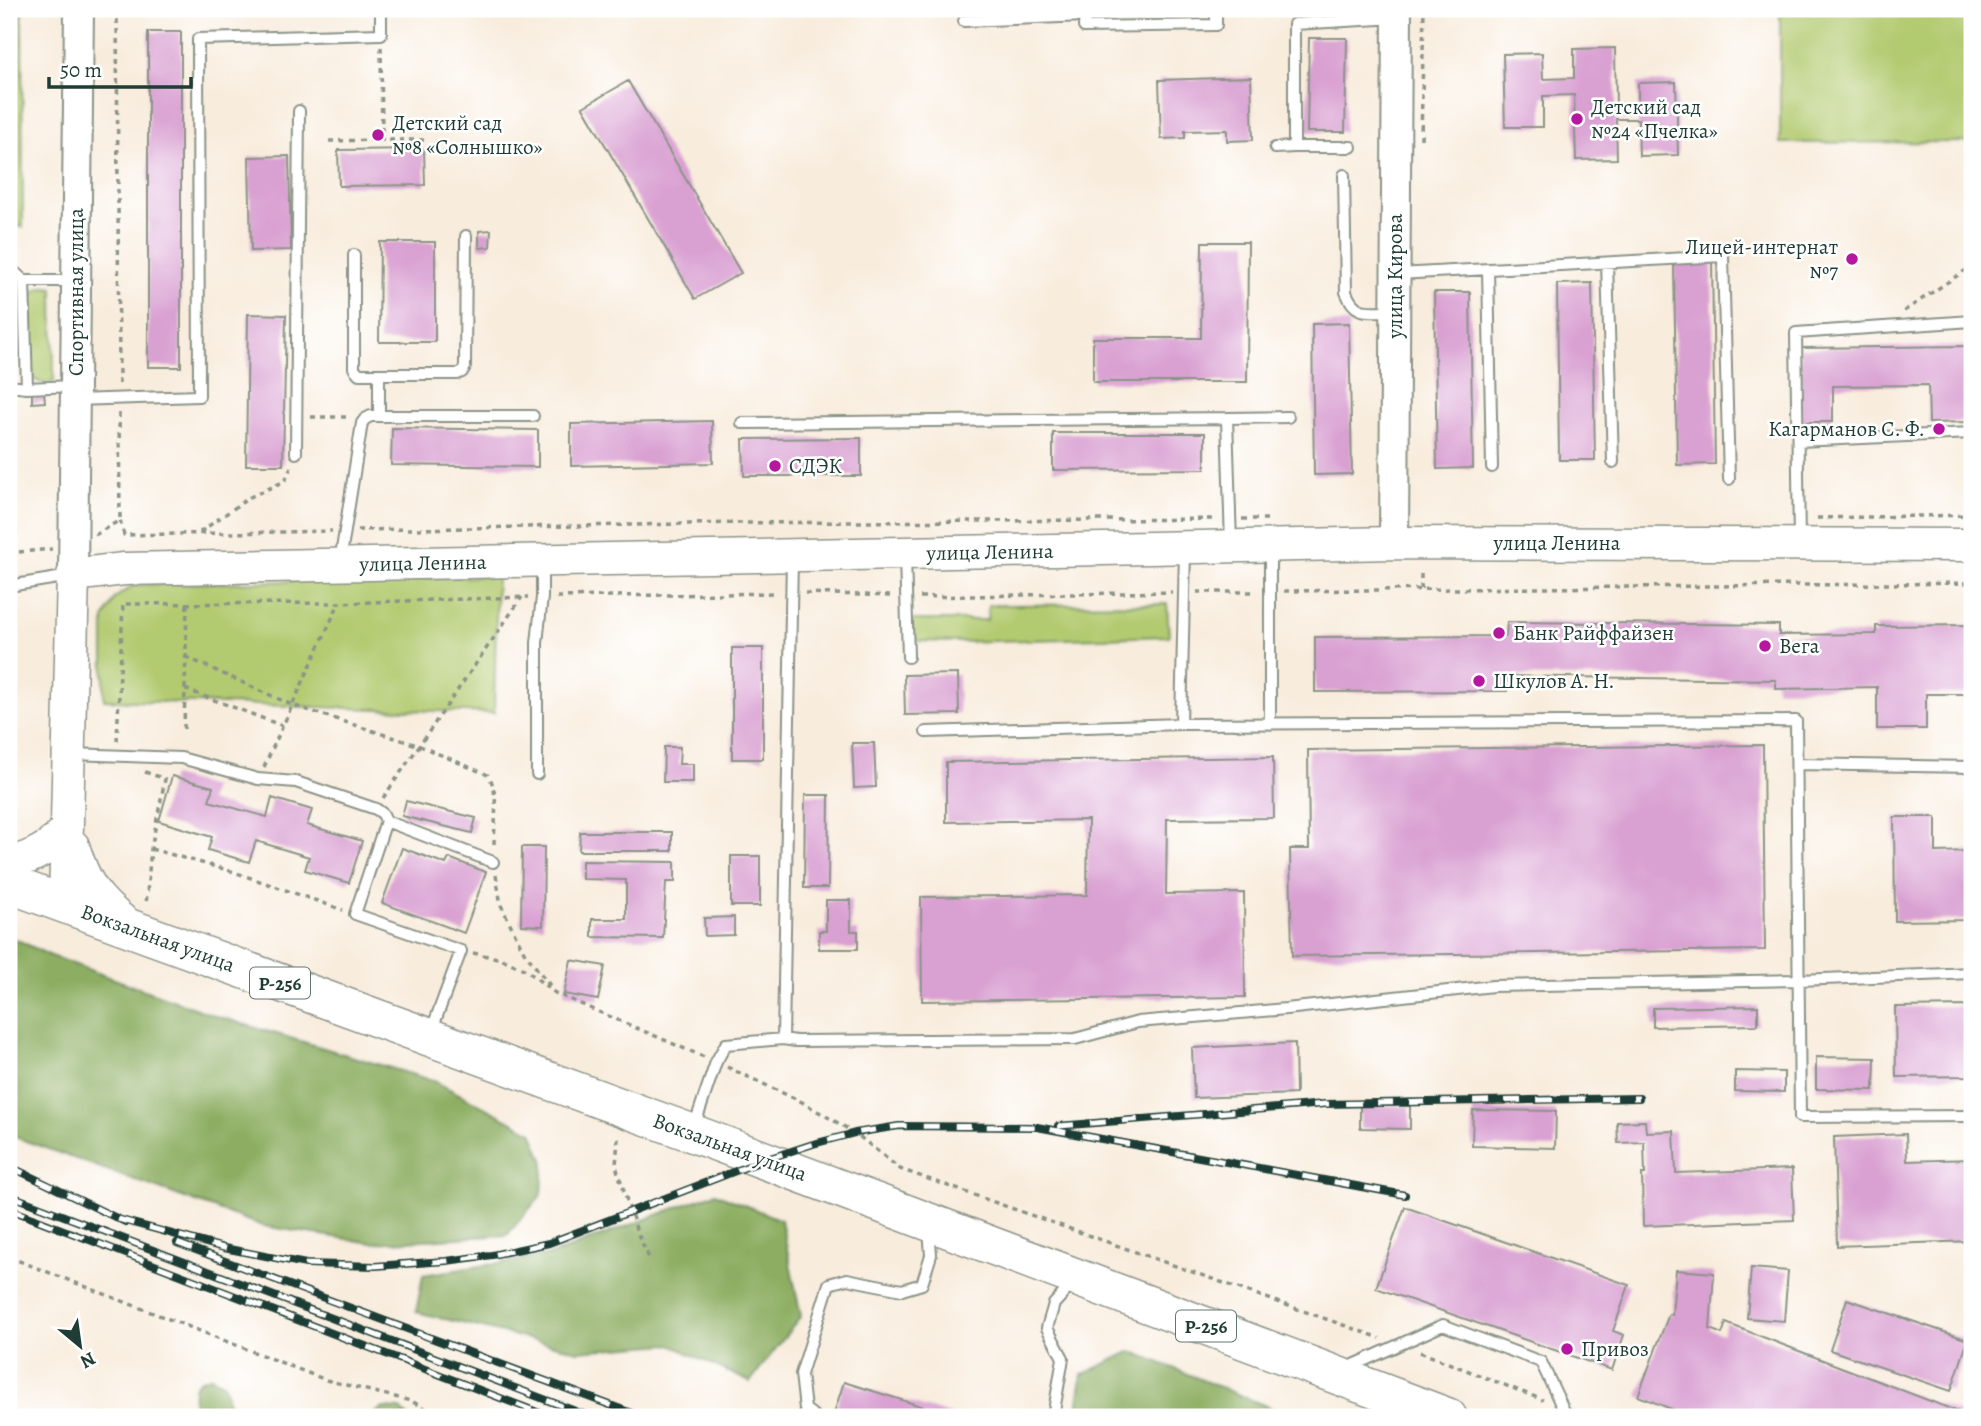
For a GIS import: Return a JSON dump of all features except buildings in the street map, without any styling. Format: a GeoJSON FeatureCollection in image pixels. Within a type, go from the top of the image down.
{"type":"FeatureCollection","features":[{"type":"Feature","properties":{"kind":"highway","name":"Вокзальная улица"},"geometry":{"type":"LineString","coordinates":[[9,884],[692,1133],[1448,1417]]}},
{"type":"Feature","properties":{"kind":"main road","name":"улица Ленина"},"geometry":{"type":"LineString","coordinates":[[74,561],[124,569],[1185,548],[1230,533],[1272,532],[1394,543],[1799,531],[1972,545]]}},
{"type":"Feature","properties":{"kind":"main road"},"geometry":{"type":"LineString","coordinates":[[65,904],[74,561]]}},
{"type":"Feature","properties":{"kind":"main road"},"geometry":{"type":"LineString","coordinates":[[9,864],[44,851],[67,828]]}},
{"type":"Feature","properties":{"kind":"main road"},"geometry":{"type":"LineString","coordinates":[[67,828],[85,880],[106,908],[134,929]]}},
{"type":"Feature","properties":{"kind":"street","name":"Спортивная улица"},"geometry":{"type":"LineString","coordinates":[[74,561],[79,9]]}},
{"type":"Feature","properties":{"kind":"street","name":"улица Кирова"},"geometry":{"type":"LineString","coordinates":[[1394,543],[1397,13]]}},
{"type":"Feature","properties":{"kind":"lane"},"geometry":{"type":"LineString","coordinates":[[9,386],[119,399],[199,396],[198,39],[381,34],[381,9]]}},
{"type":"Feature","properties":{"kind":"lane"},"geometry":{"type":"LineString","coordinates":[[964,21],[1084,12],[1084,27],[1216,25],[1216,9]]}},
{"type":"Feature","properties":{"kind":"lane"},"geometry":{"type":"LineString","coordinates":[[1294,147],[1294,24],[1397,13]]}},
{"type":"Feature","properties":{"kind":"lane"},"geometry":{"type":"LineString","coordinates":[[296,453],[299,111]]}},
{"type":"Feature","properties":{"kind":"lane"},"geometry":{"type":"LineString","coordinates":[[1275,148],[1351,147]]}},
{"type":"Feature","properties":{"kind":"lane"},"geometry":{"type":"LineString","coordinates":[[1344,175],[1346,292],[1351,306],[1359,310],[1395,311]]}},
{"type":"Feature","properties":{"kind":"lane"},"geometry":{"type":"LineString","coordinates":[[354,255],[354,368],[359,374],[457,374],[465,367],[466,236]]}},
{"type":"Feature","properties":{"kind":"lane"},"geometry":{"type":"LineString","coordinates":[[1395,274],[1723,256],[1729,479]]}},
{"type":"Feature","properties":{"kind":"lane"},"geometry":{"type":"LineString","coordinates":[[1607,263],[1613,462]]}},
{"type":"Feature","properties":{"kind":"lane"},"geometry":{"type":"LineString","coordinates":[[9,267],[24,281],[76,282]]}},
{"type":"Feature","properties":{"kind":"lane"},"geometry":{"type":"LineString","coordinates":[[1488,269],[1492,467]]}},
{"type":"Feature","properties":{"kind":"lane"},"geometry":{"type":"LineString","coordinates":[[24,281],[27,388]]}},
{"type":"Feature","properties":{"kind":"lane"},"geometry":{"type":"LineString","coordinates":[[1799,531],[1796,333],[1972,321]]}},
{"type":"Feature","properties":{"kind":"lane"},"geometry":{"type":"LineString","coordinates":[[379,374],[379,416]]}},
{"type":"Feature","properties":{"kind":"lane"},"geometry":{"type":"LineString","coordinates":[[339,565],[362,423],[365,419],[379,416],[533,415]]}},
{"type":"Feature","properties":{"kind":"lane"},"geometry":{"type":"LineString","coordinates":[[742,423],[1288,416]]}},
{"type":"Feature","properties":{"kind":"lane"},"geometry":{"type":"LineString","coordinates":[[1227,418],[1230,533]]}},
{"type":"Feature","properties":{"kind":"lane"},"geometry":{"type":"LineString","coordinates":[[1798,441],[1972,433]]}},
{"type":"Feature","properties":{"kind":"lane"},"geometry":{"type":"LineString","coordinates":[[1270,723],[1269,592],[1272,532]]}},
{"type":"Feature","properties":{"kind":"lane"},"geometry":{"type":"LineString","coordinates":[[1181,724],[1185,548]]}},
{"type":"Feature","properties":{"kind":"lane"},"geometry":{"type":"LineString","coordinates":[[905,554],[908,657]]}},
{"type":"Feature","properties":{"kind":"lane"},"geometry":{"type":"LineString","coordinates":[[783,1039],[793,556]]}},
{"type":"Feature","properties":{"kind":"lane","name":"улица Ленина"},"geometry":{"type":"LineString","coordinates":[[9,586],[74,561]]}},
{"type":"Feature","properties":{"kind":"lane"},"geometry":{"type":"LineString","coordinates":[[537,774],[537,643],[542,597],[542,561]]}},
{"type":"Feature","properties":{"kind":"lane"},"geometry":{"type":"LineString","coordinates":[[926,732],[1181,724],[1796,721],[1800,1117],[1972,1116]]}},
{"type":"Feature","properties":{"kind":"lane"},"geometry":{"type":"LineString","coordinates":[[69,754],[181,758],[258,779],[296,782],[376,809],[383,814],[386,821],[355,914],[461,951],[429,1038]]}},
{"type":"Feature","properties":{"kind":"lane"},"geometry":{"type":"LineString","coordinates":[[1797,764],[1972,767]]}},
{"type":"Feature","properties":{"kind":"lane"},"geometry":{"type":"LineString","coordinates":[[386,821],[493,862]]}},
{"type":"Feature","properties":{"kind":"lane"},"geometry":{"type":"LineString","coordinates":[[692,1133],[716,1062],[726,1044],[783,1039],[1075,1039],[1138,1022],[1493,986],[1972,974]]}},
{"type":"Feature","properties":{"kind":"lane"},"geometry":{"type":"LineString","coordinates":[[815,1417],[805,1409],[801,1374],[829,1284],[847,1279],[902,1290],[922,1284],[931,1255],[928,1222]]}},
{"type":"Feature","properties":{"kind":"lane"},"geometry":{"type":"LineString","coordinates":[[1053,1417],[1063,1358],[1048,1328],[1054,1304],[1078,1278]]}},
{"type":"Feature","properties":{"kind":"lane"},"geometry":{"type":"LineString","coordinates":[[1334,1374],[1443,1325],[1541,1362],[1565,1413]]}},
{"type":"Feature","properties":{"kind":"path"},"geometry":{"type":"LineString","coordinates":[[117,9],[120,520],[124,535],[726,523],[1272,532]]}},
{"type":"Feature","properties":{"kind":"path"},"geometry":{"type":"LineString","coordinates":[[1421,148],[1424,9]]}},
{"type":"Feature","properties":{"kind":"path"},"geometry":{"type":"LineString","coordinates":[[381,49],[382,141]]}},
{"type":"Feature","properties":{"kind":"path"},"geometry":{"type":"LineString","coordinates":[[329,141],[424,140]]}},
{"type":"Feature","properties":{"kind":"path"},"geometry":{"type":"LineString","coordinates":[[1879,327],[1972,266]]}},
{"type":"Feature","properties":{"kind":"path"},"geometry":{"type":"LineString","coordinates":[[297,418],[365,419]]}},
{"type":"Feature","properties":{"kind":"path"},"geometry":{"type":"LineString","coordinates":[[199,533],[250,497],[285,481],[296,453]]}},
{"type":"Feature","properties":{"kind":"path"},"geometry":{"type":"LineString","coordinates":[[1799,531],[1972,515]]}},
{"type":"Feature","properties":{"kind":"path"},"geometry":{"type":"LineString","coordinates":[[9,553],[74,561],[120,520]]}},
{"type":"Feature","properties":{"kind":"path"},"geometry":{"type":"LineString","coordinates":[[134,929],[145,909],[150,849],[165,779],[115,763],[123,604],[339,603],[791,592],[906,597],[1972,583]]}},
{"type":"Feature","properties":{"kind":"path"},"geometry":{"type":"LineString","coordinates":[[376,809],[522,597]]}},
{"type":"Feature","properties":{"kind":"path"},"geometry":{"type":"LineString","coordinates":[[258,779],[339,603]]}},
{"type":"Feature","properties":{"kind":"path"},"geometry":{"type":"LineString","coordinates":[[184,729],[187,604]]}},
{"type":"Feature","properties":{"kind":"path"},"geometry":{"type":"LineString","coordinates":[[186,657],[292,705],[420,746],[488,775],[493,783],[493,862],[501,905],[524,952],[555,993]]}},
{"type":"Feature","properties":{"kind":"path"},"geometry":{"type":"LineString","coordinates":[[185,688],[283,726]]}},
{"type":"Feature","properties":{"kind":"path"},"geometry":{"type":"LineString","coordinates":[[150,849],[231,871],[355,914]]}},
{"type":"Feature","properties":{"kind":"path"},"geometry":{"type":"LineString","coordinates":[[461,951],[502,959],[526,970],[555,993],[802,1102],[855,1133],[900,1169],[1398,1344],[1565,1413]]}},
{"type":"Feature","properties":{"kind":"path"},"geometry":{"type":"LineString","coordinates":[[618,1138],[615,1166],[637,1232],[649,1258]]}},
{"type":"Feature","properties":{"kind":"path"},"geometry":{"type":"LineString","coordinates":[[9,1257],[326,1380],[411,1401],[442,1417]]}},
{"type":"Feature","properties":{"kind":"green space"},"geometry":{"type":"Polygon","coordinates":[[[9,9],[22,9],[23,227],[9,226],[9,9]]]}},
{"type":"Feature","properties":{"kind":"green space"},"geometry":{"type":"Polygon","coordinates":[[[1780,9],[1971,9],[1971,142],[1780,143],[1780,9]]]}},
{"type":"Feature","properties":{"kind":"green space"},"geometry":{"type":"Polygon","coordinates":[[[44,287],[53,288],[54,382],[44,383],[32,375],[31,296],[44,287]]]}},
{"type":"Feature","properties":{"kind":"green space"},"geometry":{"type":"Polygon","coordinates":[[[497,576],[494,713],[104,700],[104,619],[115,598],[134,585],[497,576]]]}},
{"type":"Feature","properties":{"kind":"green space"},"geometry":{"type":"Polygon","coordinates":[[[1167,604],[1169,636],[913,641],[912,620],[987,620],[988,605],[1167,604]]]}},
{"type":"Feature","properties":{"kind":"green space"},"geometry":{"type":"Polygon","coordinates":[[[9,936],[51,956],[216,1016],[434,1081],[532,1132],[544,1162],[542,1194],[507,1235],[373,1243],[263,1226],[9,1135],[9,936]]]}},
{"type":"Feature","properties":{"kind":"green space"},"geometry":{"type":"Polygon","coordinates":[[[715,1193],[781,1220],[801,1316],[750,1382],[669,1344],[578,1351],[416,1312],[423,1275],[551,1255],[715,1193]]]}},
{"type":"Feature","properties":{"kind":"green space"},"geometry":{"type":"Polygon","coordinates":[[[1131,1351],[1293,1417],[1076,1417],[1082,1375],[1131,1351]]]}},
{"type":"Feature","properties":{"kind":"green space"},"geometry":{"type":"Polygon","coordinates":[[[211,1377],[223,1383],[229,1404],[227,1417],[190,1417],[194,1387],[201,1379],[211,1377]]]}},
{"type":"Feature","properties":{"kind":"green space"},"geometry":{"type":"Polygon","coordinates":[[[382,1408],[400,1409],[408,1417],[370,1417],[382,1408]]]}},
{"type":"Feature","properties":{"kind":"railway"},"geometry":{"type":"LineString","coordinates":[[1058,1126],[1325,1104],[1639,1098]]}},
{"type":"Feature","properties":{"kind":"railway"},"geometry":{"type":"LineString","coordinates":[[118,1219],[224,1248],[306,1264],[375,1266],[446,1261],[549,1243],[764,1160],[855,1133],[899,1126],[1037,1127],[1405,1195]]}},
{"type":"Feature","properties":{"kind":"railway"},"geometry":{"type":"LineString","coordinates":[[9,1166],[125,1222]]}},
{"type":"Feature","properties":{"kind":"railway"},"geometry":{"type":"LineString","coordinates":[[9,1195],[591,1417]]}},
{"type":"Feature","properties":{"kind":"railway"},"geometry":{"type":"LineString","coordinates":[[9,1209],[550,1417]]}},
{"type":"Feature","properties":{"kind":"railway"},"geometry":{"type":"LineString","coordinates":[[177,1243],[642,1417]]}},
{"type":"Feature","properties":{"kind":"place","name":"Детский сад №24 «Пчелка»"},"geometry":{"type":"Point","coordinates":[1577,119]}},
{"type":"Feature","properties":{"kind":"place","name":"Детский сад №8 «Солнышко»"},"geometry":{"type":"Point","coordinates":[378,135]}},
{"type":"Feature","properties":{"kind":"place","name":"Лицей-интернат №7"},"geometry":{"type":"Point","coordinates":[1852,259]}},
{"type":"Feature","properties":{"kind":"place","name":"Кагарманов С. Ф."},"geometry":{"type":"Point","coordinates":[1939,429]}},
{"type":"Feature","properties":{"kind":"place","name":"СДЭК"},"geometry":{"type":"Point","coordinates":[775,466]}},
{"type":"Feature","properties":{"kind":"place","name":"Банк Райффайзен"},"geometry":{"type":"Point","coordinates":[1499,633]}},
{"type":"Feature","properties":{"kind":"place","name":"Вега"},"geometry":{"type":"Point","coordinates":[1765,646]}},
{"type":"Feature","properties":{"kind":"place","name":"Шкулов А. Н."},"geometry":{"type":"Point","coordinates":[1479,681]}},
{"type":"Feature","properties":{"kind":"place","name":"Привоз"},"geometry":{"type":"Point","coordinates":[1567,1349]}}]}
